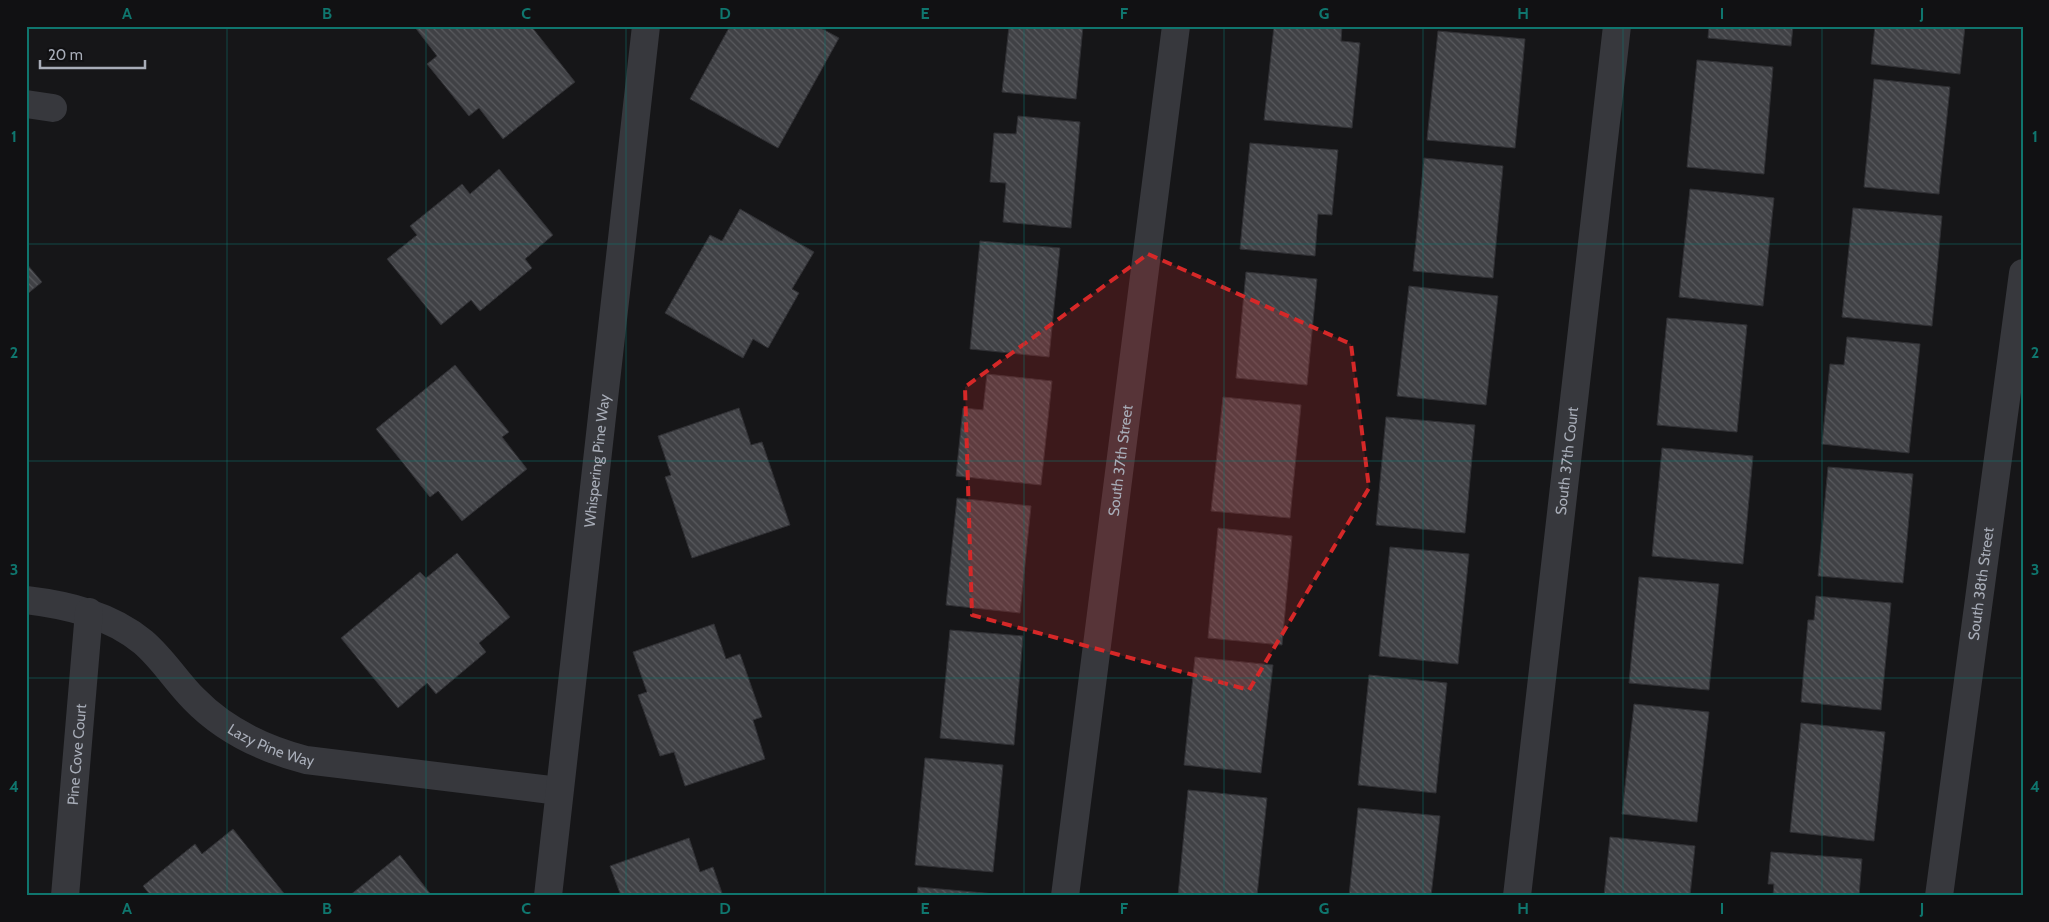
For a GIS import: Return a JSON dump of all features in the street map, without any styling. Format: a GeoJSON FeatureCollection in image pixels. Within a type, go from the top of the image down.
{"type":"FeatureCollection","features":[{"type":"Feature","properties":{"kind":"street","name":"Whispering Pine Way"},"geometry":{"type":"LineString","coordinates":[[548,896],[646,26]]}},
{"type":"Feature","properties":{"kind":"street","name":"South 37th Street"},"geometry":{"type":"LineString","coordinates":[[1065,896],[1176,26]]}},
{"type":"Feature","properties":{"kind":"street","name":"South 37th Court"},"geometry":{"type":"LineString","coordinates":[[1517,896],[1617,26]]}},
{"type":"Feature","properties":{"kind":"street"},"geometry":{"type":"LineString","coordinates":[[26,104],[53,108]]}},
{"type":"Feature","properties":{"kind":"street","name":"South 38th Street"},"geometry":{"type":"LineString","coordinates":[[1939,896],[2023,273]]}},
{"type":"Feature","properties":{"kind":"street","name":"Lazy Pine Way"},"geometry":{"type":"LineString","coordinates":[[26,600],[89,612],[122,628],[160,658],[193,699],[212,716],[249,740],[280,754],[306,760],[559,791]]}},
{"type":"Feature","properties":{"kind":"street","name":"Pine Cove Court"},"geometry":{"type":"LineString","coordinates":[[65,896],[89,612]]}},
{"type":"Feature","properties":{"kind":"highlighted area"},"geometry":{"type":"Polygon","coordinates":[[[1148,254],[1351,344],[1369,488],[1249,690],[972,615],[965,387],[1148,254]]]}},
{"type":"Feature","properties":{"kind":"building"},"geometry":{"type":"Polygon","coordinates":[[[414,26],[531,26],[575,82],[503,139],[479,108],[469,116],[427,64],[437,56],[414,26]]]}},
{"type":"Feature","properties":{"kind":"building"},"geometry":{"type":"Polygon","coordinates":[[[730,26],[817,26],[839,38],[778,148],[690,99],[730,26]]]}},
{"type":"Feature","properties":{"kind":"building"},"geometry":{"type":"Polygon","coordinates":[[[1009,26],[1083,26],[1076,99],[1002,92],[1009,26]]]}},
{"type":"Feature","properties":{"kind":"building"},"geometry":{"type":"Polygon","coordinates":[[[1274,26],[1342,26],[1341,41],[1360,43],[1352,128],[1264,120],[1274,26]]]}},
{"type":"Feature","properties":{"kind":"building"},"geometry":{"type":"Polygon","coordinates":[[[1709,26],[1793,26],[1791,46],[1708,38],[1709,26]]]}},
{"type":"Feature","properties":{"kind":"building"},"geometry":{"type":"Polygon","coordinates":[[[1875,26],[1965,26],[1960,74],[1871,64],[1875,26]]]}},
{"type":"Feature","properties":{"kind":"building"},"geometry":{"type":"Polygon","coordinates":[[[1438,31],[1525,39],[1515,148],[1427,140],[1438,31]]]}},
{"type":"Feature","properties":{"kind":"building"},"geometry":{"type":"Polygon","coordinates":[[[1697,60],[1773,67],[1764,174],[1687,167],[1697,60]]]}},
{"type":"Feature","properties":{"kind":"building"},"geometry":{"type":"Polygon","coordinates":[[[1874,79],[1950,87],[1939,194],[1864,187],[1874,79]]]}},
{"type":"Feature","properties":{"kind":"building"},"geometry":{"type":"Polygon","coordinates":[[[1018,116],[1080,122],[1071,228],[1003,222],[1006,183],[990,182],[994,133],[1016,134],[1018,116]]]}},
{"type":"Feature","properties":{"kind":"building"},"geometry":{"type":"Polygon","coordinates":[[[1250,143],[1338,150],[1332,215],[1318,214],[1315,256],[1240,249],[1250,143]]]}},
{"type":"Feature","properties":{"kind":"building"},"geometry":{"type":"Polygon","coordinates":[[[1424,158],[1503,166],[1493,278],[1413,271],[1424,158]]]}},
{"type":"Feature","properties":{"kind":"building"},"geometry":{"type":"Polygon","coordinates":[[[499,169],[553,235],[525,259],[532,268],[480,311],[471,300],[441,325],[387,259],[417,235],[410,226],[462,184],[470,194],[499,169]]]}},
{"type":"Feature","properties":{"kind":"building"},"geometry":{"type":"Polygon","coordinates":[[[1690,189],[1774,198],[1763,306],[1679,297],[1690,189]]]}},
{"type":"Feature","properties":{"kind":"building"},"geometry":{"type":"Polygon","coordinates":[[[1853,208],[1942,216],[1932,326],[1842,317],[1853,208]]]}},
{"type":"Feature","properties":{"kind":"building"},"geometry":{"type":"Polygon","coordinates":[[[740,209],[814,252],[792,289],[799,293],[768,348],[753,339],[743,358],[665,313],[710,235],[722,241],[740,209]]]}},
{"type":"Feature","properties":{"kind":"building"},"geometry":{"type":"Polygon","coordinates":[[[980,241],[1060,248],[1049,357],[970,349],[980,241]]]}},
{"type":"Feature","properties":{"kind":"building"},"geometry":{"type":"Polygon","coordinates":[[[26,263],[42,282],[26,295],[26,263]]]}},
{"type":"Feature","properties":{"kind":"building"},"geometry":{"type":"Polygon","coordinates":[[[1246,272],[1317,279],[1307,385],[1236,378],[1246,272]]]}},
{"type":"Feature","properties":{"kind":"building"},"geometry":{"type":"Polygon","coordinates":[[[1409,286],[1498,296],[1486,405],[1397,396],[1409,286]]]}},
{"type":"Feature","properties":{"kind":"building"},"geometry":{"type":"Polygon","coordinates":[[[1667,318],[1747,325],[1737,432],[1657,425],[1667,318]]]}},
{"type":"Feature","properties":{"kind":"building"},"geometry":{"type":"Polygon","coordinates":[[[1847,337],[1920,344],[1909,453],[1822,444],[1830,364],[1844,365],[1847,337]]]}},
{"type":"Feature","properties":{"kind":"building"},"geometry":{"type":"Polygon","coordinates":[[[455,365],[509,432],[502,437],[527,469],[462,521],[438,491],[430,497],[376,429],[455,365]]]}},
{"type":"Feature","properties":{"kind":"building"},"geometry":{"type":"Polygon","coordinates":[[[987,374],[1052,381],[1041,485],[956,476],[963,408],[983,410],[987,374]]]}},
{"type":"Feature","properties":{"kind":"building"},"geometry":{"type":"Polygon","coordinates":[[[1223,397],[1301,405],[1290,518],[1211,511],[1223,397]]]}},
{"type":"Feature","properties":{"kind":"building"},"geometry":{"type":"Polygon","coordinates":[[[739,408],[751,445],[762,442],[790,525],[692,558],[665,477],[671,475],[658,436],[739,408]]]}},
{"type":"Feature","properties":{"kind":"building"},"geometry":{"type":"Polygon","coordinates":[[[1386,417],[1475,425],[1465,533],[1376,525],[1386,417]]]}},
{"type":"Feature","properties":{"kind":"building"},"geometry":{"type":"Polygon","coordinates":[[[1662,448],[1753,456],[1743,564],[1652,556],[1662,448]]]}},
{"type":"Feature","properties":{"kind":"building"},"geometry":{"type":"Polygon","coordinates":[[[1828,467],[1913,474],[1903,583],[1818,576],[1828,467]]]}},
{"type":"Feature","properties":{"kind":"building"},"geometry":{"type":"Polygon","coordinates":[[[957,498],[1031,506],[1020,613],[946,605],[957,498]]]}},
{"type":"Feature","properties":{"kind":"building"},"geometry":{"type":"Polygon","coordinates":[[[1218,528],[1292,536],[1282,645],[1208,638],[1218,528]]]}},
{"type":"Feature","properties":{"kind":"building"},"geometry":{"type":"Polygon","coordinates":[[[1390,547],[1469,554],[1458,664],[1379,656],[1390,547]]]}},
{"type":"Feature","properties":{"kind":"building"},"geometry":{"type":"Polygon","coordinates":[[[457,553],[510,617],[479,643],[486,652],[436,694],[427,683],[398,708],[341,638],[420,572],[426,578],[457,553]]]}},
{"type":"Feature","properties":{"kind":"building"},"geometry":{"type":"Polygon","coordinates":[[[1639,577],[1719,584],[1709,690],[1629,683],[1639,577]]]}},
{"type":"Feature","properties":{"kind":"building"},"geometry":{"type":"Polygon","coordinates":[[[1816,596],[1891,603],[1881,710],[1801,702],[1808,620],[1814,620],[1816,596]]]}},
{"type":"Feature","properties":{"kind":"building"},"geometry":{"type":"Polygon","coordinates":[[[714,624],[726,659],[740,654],[762,717],[753,720],[765,759],[685,786],[674,752],[660,756],[638,695],[647,692],[633,652],[714,624]]]}},
{"type":"Feature","properties":{"kind":"building"},"geometry":{"type":"Polygon","coordinates":[[[950,630],[1023,636],[1014,745],[940,738],[950,630]]]}},
{"type":"Feature","properties":{"kind":"building"},"geometry":{"type":"Polygon","coordinates":[[[1195,657],[1273,665],[1261,773],[1184,765],[1195,657]]]}},
{"type":"Feature","properties":{"kind":"building"},"geometry":{"type":"Polygon","coordinates":[[[1369,675],[1447,683],[1436,793],[1358,785],[1369,675]]]}},
{"type":"Feature","properties":{"kind":"building"},"geometry":{"type":"Polygon","coordinates":[[[1634,704],[1709,712],[1697,822],[1622,814],[1634,704]]]}},
{"type":"Feature","properties":{"kind":"building"},"geometry":{"type":"Polygon","coordinates":[[[1801,723],[1885,732],[1874,841],[1790,832],[1801,723]]]}},
{"type":"Feature","properties":{"kind":"building"},"geometry":{"type":"Polygon","coordinates":[[[925,758],[1003,765],[993,872],[915,865],[925,758]]]}},
{"type":"Feature","properties":{"kind":"building"},"geometry":{"type":"Polygon","coordinates":[[[1188,790],[1267,798],[1257,896],[1178,896],[1188,790]]]}},
{"type":"Feature","properties":{"kind":"building"},"geometry":{"type":"Polygon","coordinates":[[[1358,808],[1440,816],[1431,896],[1349,896],[1358,808]]]}},
{"type":"Feature","properties":{"kind":"building"},"geometry":{"type":"Polygon","coordinates":[[[233,829],[286,896],[151,896],[143,886],[195,844],[202,854],[233,829]]]}},
{"type":"Feature","properties":{"kind":"building"},"geometry":{"type":"Polygon","coordinates":[[[1610,837],[1695,846],[1690,896],[1604,896],[1610,837]]]}},
{"type":"Feature","properties":{"kind":"building"},"geometry":{"type":"Polygon","coordinates":[[[689,838],[700,872],[713,867],[723,896],[621,896],[610,866],[689,838]]]}},
{"type":"Feature","properties":{"kind":"building"},"geometry":{"type":"Polygon","coordinates":[[[1771,852],[1862,859],[1859,896],[1773,896],[1774,884],[1768,884],[1771,852]]]}},
{"type":"Feature","properties":{"kind":"building"},"geometry":{"type":"Polygon","coordinates":[[[400,855],[432,896],[349,896],[400,855]]]}},
{"type":"Feature","properties":{"kind":"building"},"geometry":{"type":"Polygon","coordinates":[[[918,887],[995,894],[995,896],[917,896],[918,887]]]}}]}
